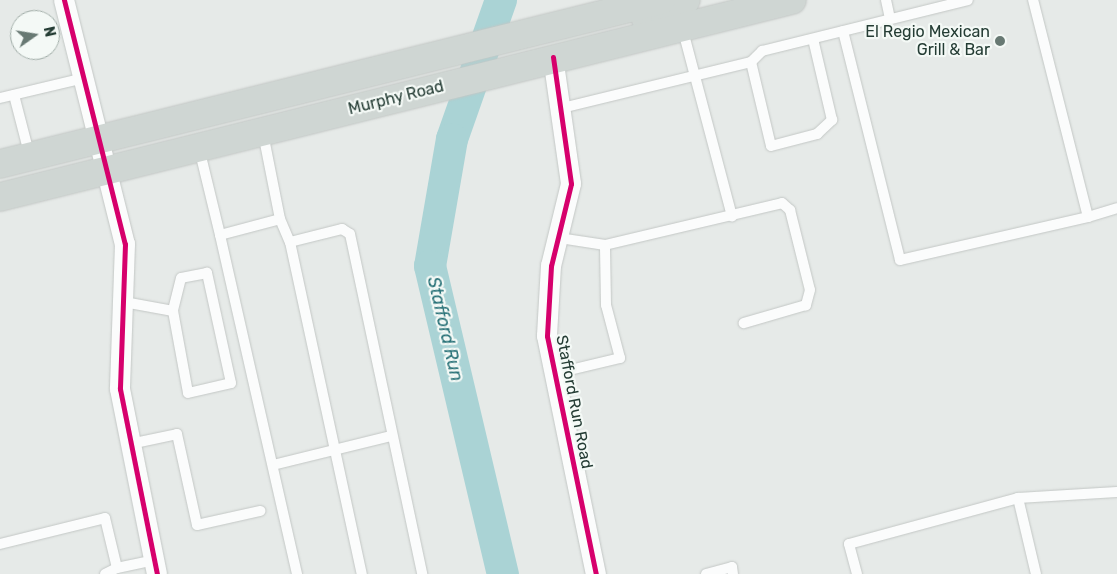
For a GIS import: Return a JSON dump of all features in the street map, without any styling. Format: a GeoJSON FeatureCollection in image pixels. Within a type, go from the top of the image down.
{"type":"FeatureCollection","features":[{"type":"Feature","properties":{"kind":"main road","name":"Murphy Road"},"geometry":{"type":"LineString","coordinates":[[0,164],[548,28],[608,6],[661,0]]}},
{"type":"Feature","properties":{"kind":"main road"},"geometry":{"type":"LineString","coordinates":[[689,16],[730,0]]}},
{"type":"Feature","properties":{"kind":"main road","name":"Murphy Road"},"geometry":{"type":"LineString","coordinates":[[0,197],[553,57],[689,16],[792,0]]}},
{"type":"Feature","properties":{"kind":"main road"},"geometry":{"type":"LineString","coordinates":[[255,133],[272,115],[351,94],[375,70]]}},
{"type":"Feature","properties":{"kind":"street"},"geometry":{"type":"LineString","coordinates":[[64,0],[109,170],[125,244],[120,390],[155,567]]}},
{"type":"Feature","properties":{"kind":"street","name":"Stafford Run Road"},"geometry":{"type":"LineString","coordinates":[[553,57],[562,108],[571,184],[547,298],[553,374],[596,574]]}},
{"type":"Feature","properties":{"kind":"lane"},"geometry":{"type":"LineString","coordinates":[[886,0],[890,19]]}},
{"type":"Feature","properties":{"kind":"lane"},"geometry":{"type":"LineString","coordinates":[[562,108],[751,62],[762,51],[968,0]]}},
{"type":"Feature","properties":{"kind":"lane"},"geometry":{"type":"LineString","coordinates":[[1033,0],[1088,217]]}},
{"type":"Feature","properties":{"kind":"lane"},"geometry":{"type":"LineString","coordinates":[[689,16],[694,75],[732,216]]}},
{"type":"Feature","properties":{"kind":"lane"},"geometry":{"type":"LineString","coordinates":[[843,30],[900,260],[1088,217],[1117,208]]}},
{"type":"Feature","properties":{"kind":"lane"},"geometry":{"type":"LineString","coordinates":[[751,62],[771,146],[817,134],[832,120],[813,39]]}},
{"type":"Feature","properties":{"kind":"lane"},"geometry":{"type":"LineString","coordinates":[[0,98],[84,78]]}},
{"type":"Feature","properties":{"kind":"lane"},"geometry":{"type":"LineString","coordinates":[[14,95],[30,157]]}},
{"type":"Feature","properties":{"kind":"lane"},"geometry":{"type":"LineString","coordinates":[[255,133],[280,219],[290,242],[362,574]]}},
{"type":"Feature","properties":{"kind":"lane"},"geometry":{"type":"LineString","coordinates":[[199,147],[297,574]]}},
{"type":"Feature","properties":{"kind":"lane"},"geometry":{"type":"LineString","coordinates":[[559,238],[605,245],[782,203],[790,210],[810,290],[806,305],[744,323]]}},
{"type":"Feature","properties":{"kind":"lane"},"geometry":{"type":"LineString","coordinates":[[220,235],[280,219]]}},
{"type":"Feature","properties":{"kind":"lane"},"geometry":{"type":"LineString","coordinates":[[290,242],[342,229],[350,234],[391,436],[422,574]]}},
{"type":"Feature","properties":{"kind":"lane"},"geometry":{"type":"LineString","coordinates":[[553,374],[620,358],[606,305],[605,245]]}},
{"type":"Feature","properties":{"kind":"lane"},"geometry":{"type":"LineString","coordinates":[[207,273],[231,383],[188,393],[173,311],[181,278],[207,273]]}},
{"type":"Feature","properties":{"kind":"lane"},"geometry":{"type":"LineString","coordinates":[[124,302],[173,311]]}},
{"type":"Feature","properties":{"kind":"lane"},"geometry":{"type":"LineString","coordinates":[[130,444],[177,434],[197,525],[260,511]]}},
{"type":"Feature","properties":{"kind":"lane"},"geometry":{"type":"LineString","coordinates":[[273,464],[391,436]]}},
{"type":"Feature","properties":{"kind":"lane"},"geometry":{"type":"LineString","coordinates":[[857,574],[849,544],[1018,498],[1117,492]]}},
{"type":"Feature","properties":{"kind":"lane"},"geometry":{"type":"LineString","coordinates":[[1018,498],[1036,574]]}},
{"type":"Feature","properties":{"kind":"lane"},"geometry":{"type":"LineString","coordinates":[[0,544],[105,518],[117,568]]}},
{"type":"Feature","properties":{"kind":"lane"},"geometry":{"type":"LineString","coordinates":[[105,574],[117,568],[155,567]]}},
{"type":"Feature","properties":{"kind":"lane"},"geometry":{"type":"LineString","coordinates":[[706,574],[732,568],[734,574]]}},
{"type":"Feature","properties":{"kind":"waterway","name":"Stafford Run"},"geometry":{"type":"LineString","coordinates":[[501,0],[452,139],[430,266],[503,574]]}},
{"type":"Feature","properties":{"kind":"cycle path"},"geometry":{"type":"LineString","coordinates":[[64,0],[125,244],[120,389],[157,574]]}},
{"type":"Feature","properties":{"kind":"cycle path"},"geometry":{"type":"LineString","coordinates":[[553,57],[571,184],[551,266],[547,336],[596,574]]}},
{"type":"Feature","properties":{"kind":"place","name":"El Regio Mexican Grill & Bar"},"geometry":{"type":"Point","coordinates":[1000,41]}}]}
